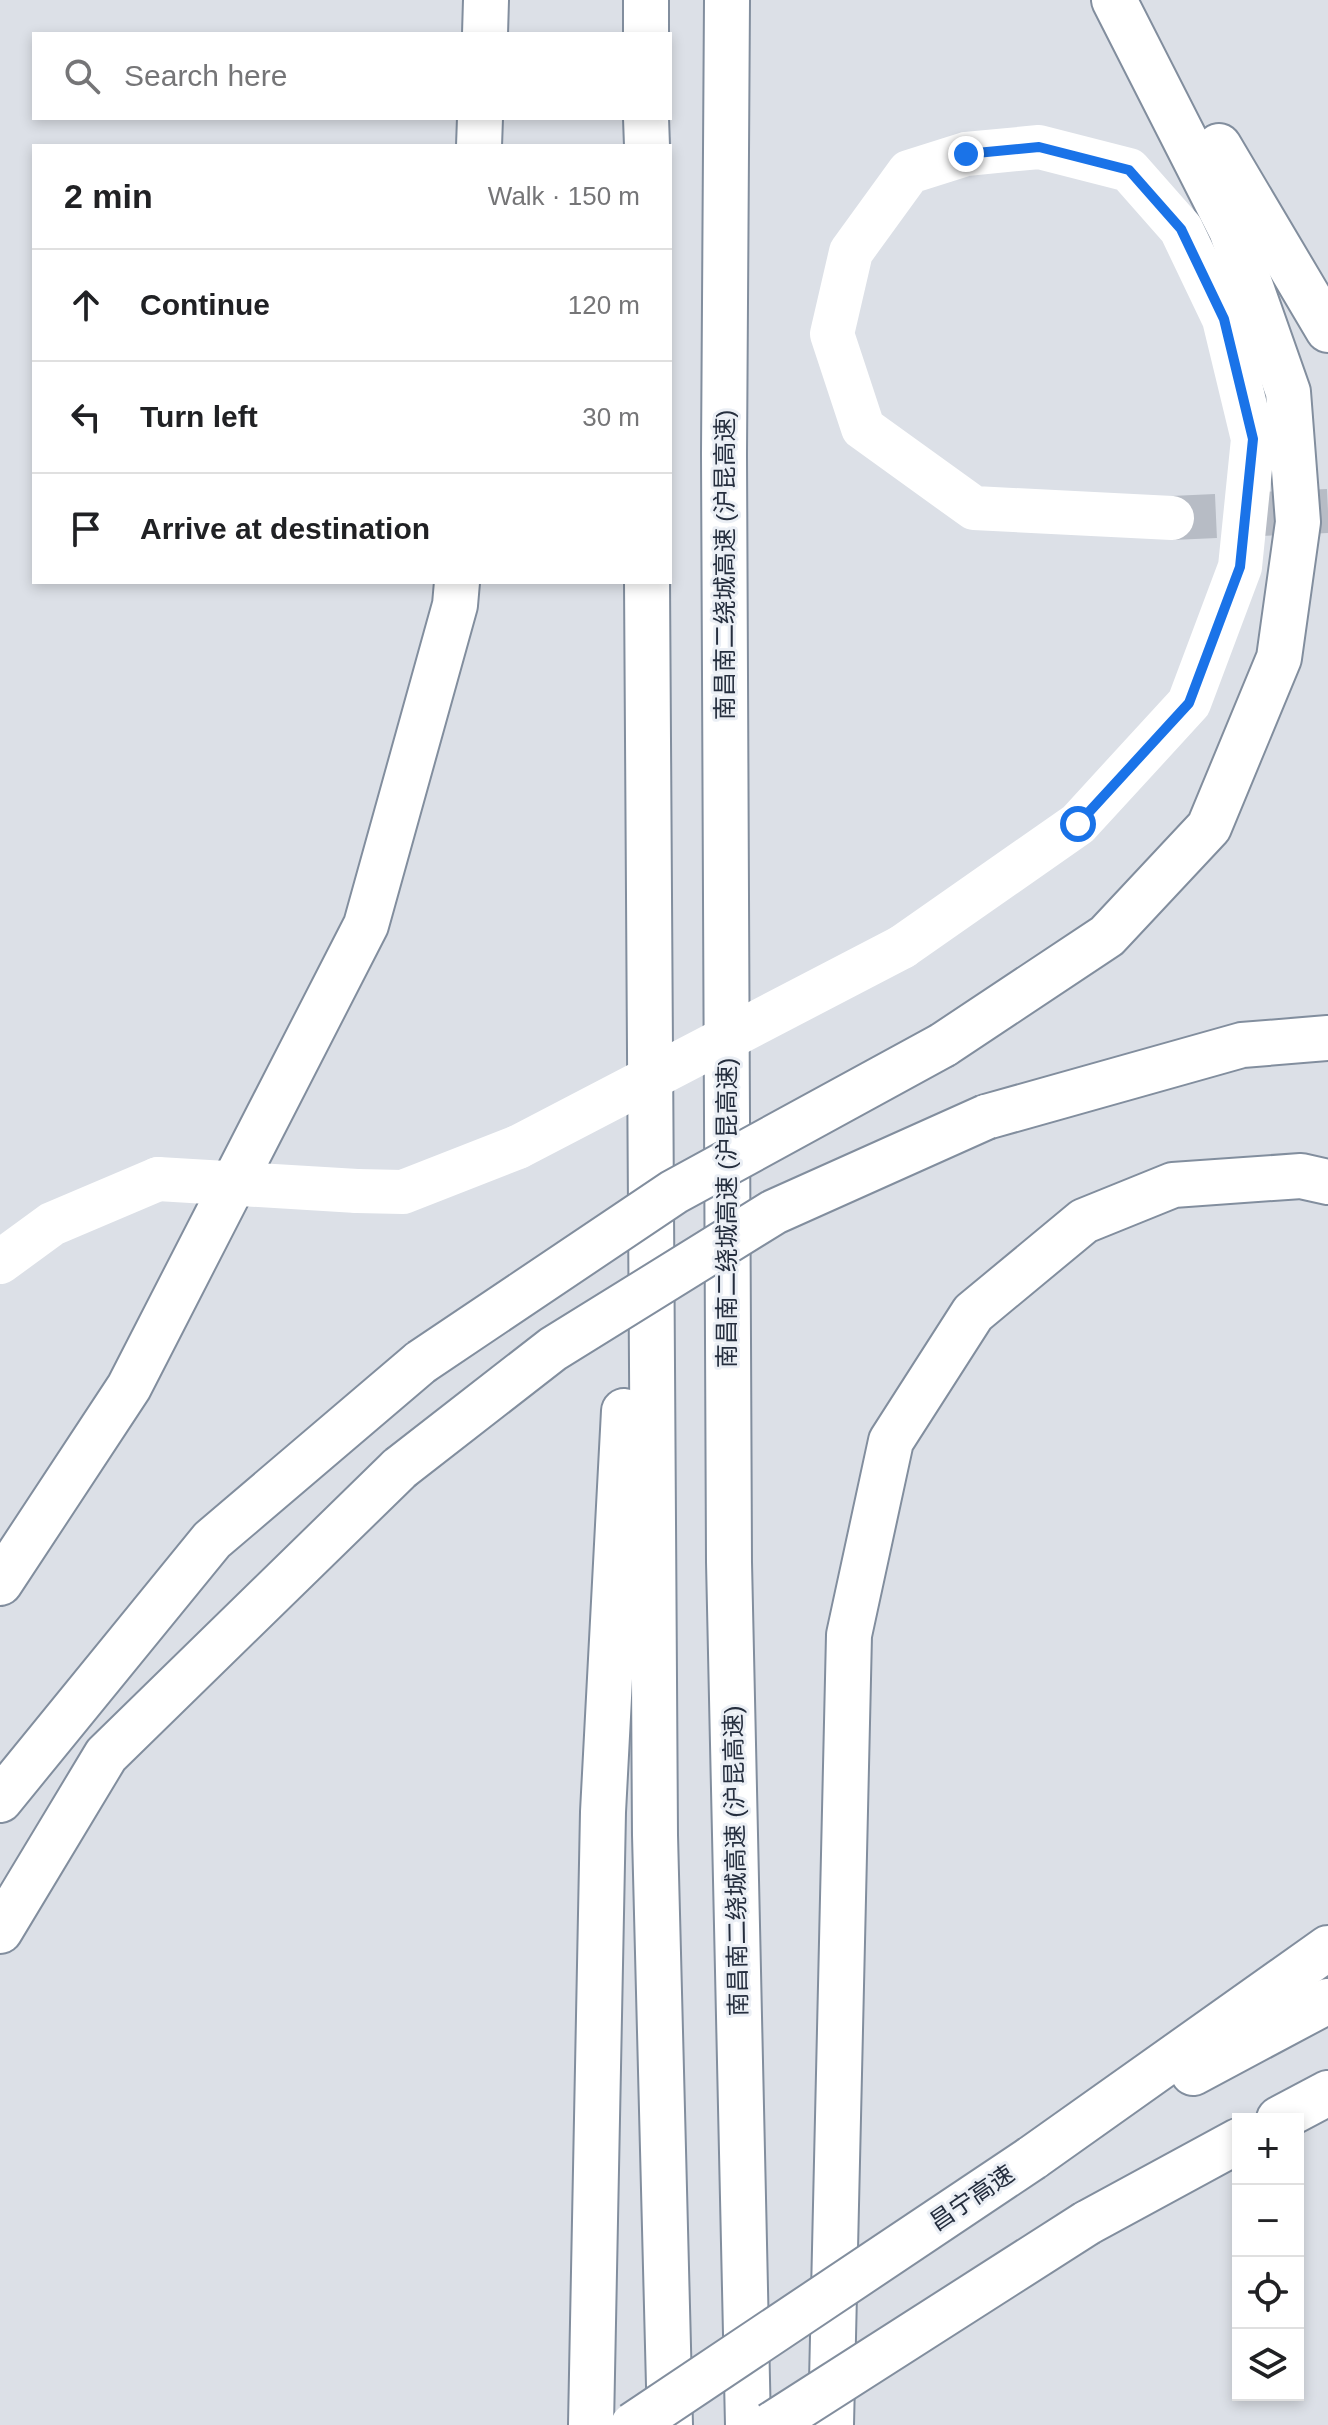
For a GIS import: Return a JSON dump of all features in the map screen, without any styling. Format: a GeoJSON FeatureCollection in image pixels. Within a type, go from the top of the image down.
{"type":"FeatureCollection","features":[{"type":"Feature","properties":{"kind":"main road"},"geometry":{"type":"LineString","coordinates":[[485,32],[486,0]]}},
{"type":"Feature","properties":{"kind":"main road"},"geometry":{"type":"LineString","coordinates":[[646,0],[646,32]]}},
{"type":"Feature","properties":{"kind":"main road","name":"南昌南二绕城高速 (沪昆高速)"},"geometry":{"type":"LineString","coordinates":[[727,0],[724,454],[729,1562],[748,2425]]}},
{"type":"Feature","properties":{"kind":"main road"},"geometry":{"type":"LineString","coordinates":[[0,1800],[212,1540],[421,1362],[674,1192],[943,1045],[1107,936],[1209,827],[1279,658],[1298,522],[1288,392],[1231,230],[1114,0]]}},
{"type":"Feature","properties":{"kind":"main road"},"geometry":{"type":"LineString","coordinates":[[1132,0],[1328,330]]}},
{"type":"Feature","properties":{"kind":"main road"},"geometry":{"type":"LineString","coordinates":[[479,144],[480,120]]}},
{"type":"Feature","properties":{"kind":"main road"},"geometry":{"type":"LineString","coordinates":[[646,120],[647,144]]}},
{"type":"Feature","properties":{"kind":"main road"},"geometry":{"type":"LineString","coordinates":[[0,1262],[52,1224],[158,1179],[403,1192],[518,1147],[902,947],[1078,824],[1189,703],[1240,567],[1253,439],[1224,319],[1181,229],[1129,170],[1039,147],[966,154],[909,172],[851,252],[832,334],[863,428],[974,508],[1172,518]]}},
{"type":"Feature","properties":{"kind":"main road"},"geometry":{"type":"LineString","coordinates":[[0,1583],[129,1387],[366,925],[455,605],[457,584]]}},
{"type":"Feature","properties":{"kind":"main road"},"geometry":{"type":"LineString","coordinates":[[647,584],[655,1835],[670,2425]]}},
{"type":"Feature","properties":{"kind":"main road"},"geometry":{"type":"LineString","coordinates":[[591,2425],[603,1812],[647,953]]}},
{"type":"Feature","properties":{"kind":"main road"},"geometry":{"type":"LineString","coordinates":[[0,1931],[106,1755],[400,1468],[553,1349],[774,1212],[986,1117],[1242,1045],[1328,1038]]}},
{"type":"Feature","properties":{"kind":"main road"},"geometry":{"type":"LineString","coordinates":[[831,2425],[849,1635],[891,1441],[973,1313],[1084,1221],[1173,1185],[1301,1176],[1328,1182]]}},
{"type":"Feature","properties":{"kind":"main road"},"geometry":{"type":"LineString","coordinates":[[1032,2158],[1328,1948]]}},
{"type":"Feature","properties":{"kind":"main road","name":"昌宁高速"},"geometry":{"type":"LineString","coordinates":[[633,2425],[1032,2158],[1328,2001]]}},
{"type":"Feature","properties":{"kind":"main road"},"geometry":{"type":"LineString","coordinates":[[1290,2113],[1328,2093]]}},
{"type":"Feature","properties":{"kind":"main road"},"geometry":{"type":"LineString","coordinates":[[771,2425],[1087,2223],[1232,2144]]}},
{"type":"Feature","properties":{"kind":"tunnel"},"geometry":{"type":"LineString","coordinates":[[1172,518],[1328,511]]}},
{"type":"Feature","properties":{"kind":"route"},"geometry":{"type":"LineString","coordinates":[[966,154],[1039,147],[1129,170],[1181,229],[1224,319],[1253,439],[1240,567],[1189,703],[1078,824]]}}]}
